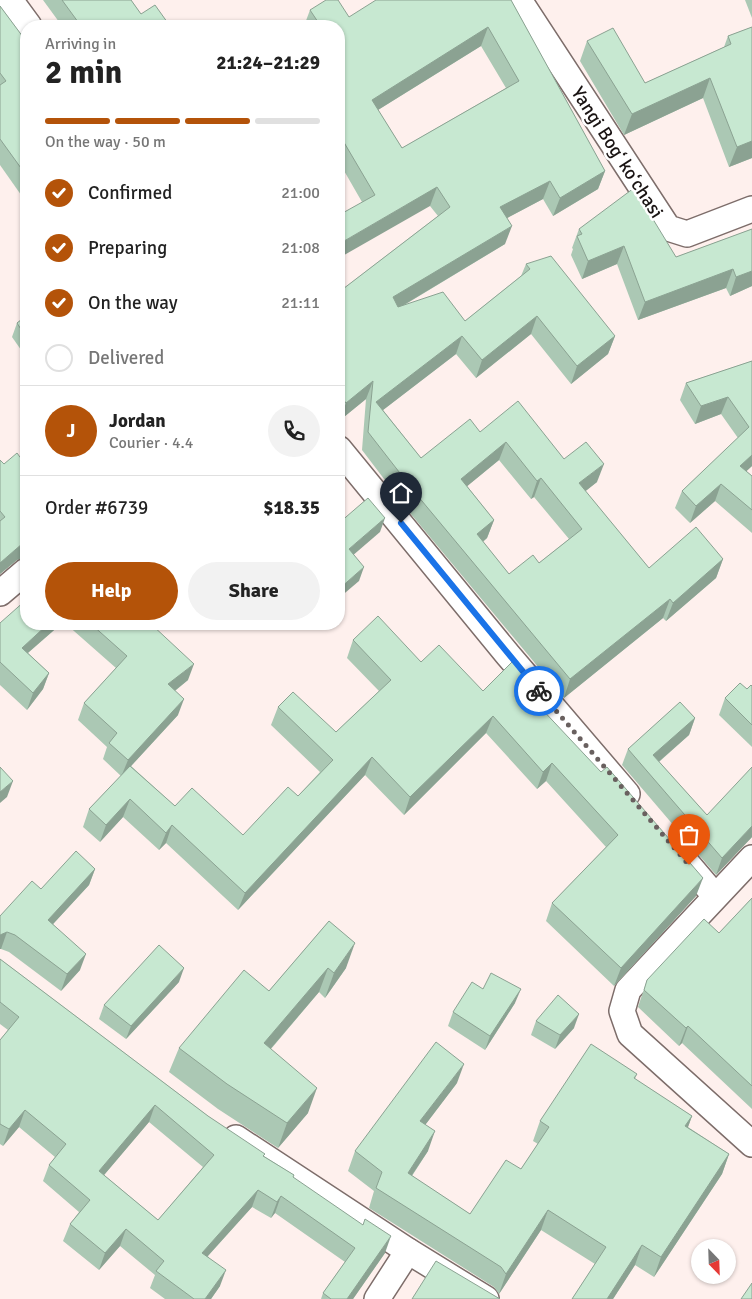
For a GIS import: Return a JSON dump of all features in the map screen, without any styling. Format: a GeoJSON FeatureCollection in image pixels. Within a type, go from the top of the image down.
{"type":"FeatureCollection","features":[{"type":"Feature","properties":{"kind":"street"},"geometry":{"type":"LineString","coordinates":[[10,0],[25,20]]}},
{"type":"Feature","properties":{"kind":"street","name":"Yangi Bogʻ koʻchasi"},"geometry":{"type":"LineString","coordinates":[[519,0],[668,228],[687,234],[752,209]]}},
{"type":"Feature","properties":{"kind":"street"},"geometry":{"type":"LineString","coordinates":[[345,456],[508,655],[644,813]]}},
{"type":"Feature","properties":{"kind":"street"},"geometry":{"type":"LineString","coordinates":[[0,593],[20,576]]}},
{"type":"Feature","properties":{"kind":"street"},"geometry":{"type":"LineString","coordinates":[[663,835],[715,896]]}},
{"type":"Feature","properties":{"kind":"street"},"geometry":{"type":"LineString","coordinates":[[752,858],[628,990],[622,1011],[630,1034],[752,1144]]}},
{"type":"Feature","properties":{"kind":"street"},"geometry":{"type":"LineString","coordinates":[[217,1126],[408,1251],[486,1299]]}},
{"type":"Feature","properties":{"kind":"street"},"geometry":{"type":"LineString","coordinates":[[378,1299],[408,1251]]}},
{"type":"Feature","properties":{"kind":"building"},"geometry":{"type":"Polygon","coordinates":[[[62,0],[131,0],[141,14],[155,5],[166,20],[77,20],[62,0]]]}},
{"type":"Feature","properties":{"kind":"building"},"geometry":{"type":"Polygon","coordinates":[[[326,0],[338,0],[349,17],[376,0],[511,0],[605,171],[560,198],[550,181],[500,207],[512,226],[393,297],[398,307],[443,292],[465,321],[530,269],[526,264],[551,256],[615,336],[577,366],[537,316],[482,360],[462,336],[376,402],[421,458],[470,419],[480,432],[518,401],[564,459],[586,442],[604,464],[579,483],[649,568],[696,527],[723,559],[673,603],[670,599],[570,679],[417,495],[368,432],[373,381],[346,403],[345,402],[345,287],[450,207],[437,187],[345,241],[345,212],[375,195],[345,144],[345,20],[317,20],[310,10],[326,0]],[[488,27],[372,100],[402,148],[519,81],[488,27]],[[506,442],[461,479],[494,520],[477,534],[509,574],[533,555],[539,563],[582,529],[541,478],[537,481],[506,442]]]}},
{"type":"Feature","properties":{"kind":"building"},"geometry":{"type":"Polygon","coordinates":[[[0,6],[20,33],[20,167],[0,139],[0,85],[6,81],[0,73],[0,6]]]}},
{"type":"Feature","properties":{"kind":"building"},"geometry":{"type":"Polygon","coordinates":[[[752,27],[752,141],[737,147],[710,78],[632,114],[587,41],[613,28],[645,83],[731,44],[728,36],[752,27]]]}},
{"type":"Feature","properties":{"kind":"building"},"geometry":{"type":"Polygon","coordinates":[[[634,188],[676,257],[752,229],[752,271],[736,277],[733,269],[645,302],[624,246],[588,261],[577,236],[582,234],[579,229],[634,188]]]}},
{"type":"Feature","properties":{"kind":"building"},"geometry":{"type":"Polygon","coordinates":[[[752,361],[752,455],[740,466],[752,476],[752,510],[721,484],[696,506],[682,491],[749,427],[728,397],[701,406],[686,383],[752,361]]]}},
{"type":"Feature","properties":{"kind":"building"},"geometry":{"type":"Polygon","coordinates":[[[17,453],[20,457],[20,546],[0,563],[0,521],[5,517],[0,511],[0,460],[4,464],[17,453]]]}},
{"type":"Feature","properties":{"kind":"building"},"geometry":{"type":"Polygon","coordinates":[[[368,498],[385,518],[349,549],[364,567],[345,584],[345,518],[368,498]]]}},
{"type":"Feature","properties":{"kind":"building"},"geometry":{"type":"Polygon","coordinates":[[[20,605],[20,630],[42,630],[22,648],[49,673],[33,693],[0,662],[0,623],[20,605]]]}},
{"type":"Feature","properties":{"kind":"building"},"geometry":{"type":"Polygon","coordinates":[[[378,616],[421,662],[439,645],[483,691],[515,659],[548,698],[538,705],[601,772],[607,767],[703,878],[621,968],[552,903],[618,835],[552,763],[543,772],[493,716],[410,797],[372,757],[245,893],[172,825],[166,833],[130,799],[106,825],[89,809],[130,766],[175,806],[192,788],[243,835],[288,787],[298,796],[333,760],[278,707],[293,692],[336,732],[391,680],[353,640],[378,616]]]}},
{"type":"Feature","properties":{"kind":"building"},"geometry":{"type":"Polygon","coordinates":[[[98,630],[157,630],[194,664],[168,684],[184,699],[128,760],[109,743],[117,733],[84,703],[127,656],[98,630]]]}},
{"type":"Feature","properties":{"kind":"building"},"geometry":{"type":"Polygon","coordinates":[[[740,683],[747,689],[752,686],[752,725],[725,698],[740,683]]]}},
{"type":"Feature","properties":{"kind":"building"},"geometry":{"type":"Polygon","coordinates":[[[680,702],[695,718],[653,755],[707,815],[752,767],[752,826],[722,858],[628,749],[680,702]]]}},
{"type":"Feature","properties":{"kind":"building"},"geometry":{"type":"Polygon","coordinates":[[[0,767],[13,781],[0,792],[0,767]]]}},
{"type":"Feature","properties":{"kind":"building"},"geometry":{"type":"Polygon","coordinates":[[[76,851],[95,869],[48,920],[86,954],[67,974],[15,935],[7,932],[0,935],[0,916],[32,881],[41,889],[76,851]]]}},
{"type":"Feature","properties":{"kind":"building"},"geometry":{"type":"Polygon","coordinates":[[[752,898],[752,1086],[688,1026],[686,1028],[644,990],[647,980],[704,919],[719,933],[752,898]]]}},
{"type":"Feature","properties":{"kind":"building"},"geometry":{"type":"Polygon","coordinates":[[[329,921],[355,943],[334,973],[328,968],[264,1043],[317,1088],[287,1123],[227,1084],[179,1048],[244,970],[269,991],[329,921]]]}},
{"type":"Feature","properties":{"kind":"building"},"geometry":{"type":"Polygon","coordinates":[[[159,945],[184,968],[131,1026],[104,1005],[159,945]]]}},
{"type":"Feature","properties":{"kind":"building"},"geometry":{"type":"Polygon","coordinates":[[[0,959],[208,1116],[265,1154],[263,1156],[294,1175],[293,1177],[363,1225],[365,1219],[391,1236],[347,1299],[331,1299],[323,1293],[355,1248],[281,1196],[277,1202],[258,1190],[202,1253],[226,1270],[205,1299],[194,1299],[156,1271],[164,1261],[126,1229],[105,1253],[70,1224],[90,1200],[49,1165],[66,1144],[25,1110],[9,1129],[0,1124],[0,1040],[19,1017],[0,1002],[0,959]],[[155,1105],[99,1171],[158,1220],[214,1155],[155,1105]]]}},
{"type":"Feature","properties":{"kind":"building"},"geometry":{"type":"Polygon","coordinates":[[[491,973],[521,989],[490,1036],[453,1012],[472,982],[483,989],[491,973]]]}},
{"type":"Feature","properties":{"kind":"building"},"geometry":{"type":"Polygon","coordinates":[[[558,995],[579,1014],[560,1035],[536,1021],[558,995]]]}},
{"type":"Feature","properties":{"kind":"building"},"geometry":{"type":"Polygon","coordinates":[[[436,1042],[464,1064],[420,1121],[435,1131],[408,1173],[470,1214],[506,1160],[521,1169],[549,1127],[540,1121],[591,1044],[637,1074],[634,1078],[692,1116],[685,1126],[729,1154],[661,1257],[642,1245],[607,1299],[572,1299],[606,1247],[548,1210],[506,1274],[501,1267],[376,1188],[382,1172],[355,1151],[436,1042]]]}},
{"type":"Feature","properties":{"kind":"building"},"geometry":{"type":"Polygon","coordinates":[[[436,1261],[500,1299],[412,1299],[436,1261]]]}},
{"type":"Feature","properties":{"kind":"building"},"geometry":{"type":"Polygon","coordinates":[[[752,1283],[752,1299],[741,1299],[752,1283]]]}},
{"type":"Feature","properties":{"kind":"way so far"},"geometry":{"type":"LineString","coordinates":[[539,691],[689,865]]}},
{"type":"Feature","properties":{"kind":"route"},"geometry":{"type":"LineString","coordinates":[[401,523],[539,691]]}}]}
